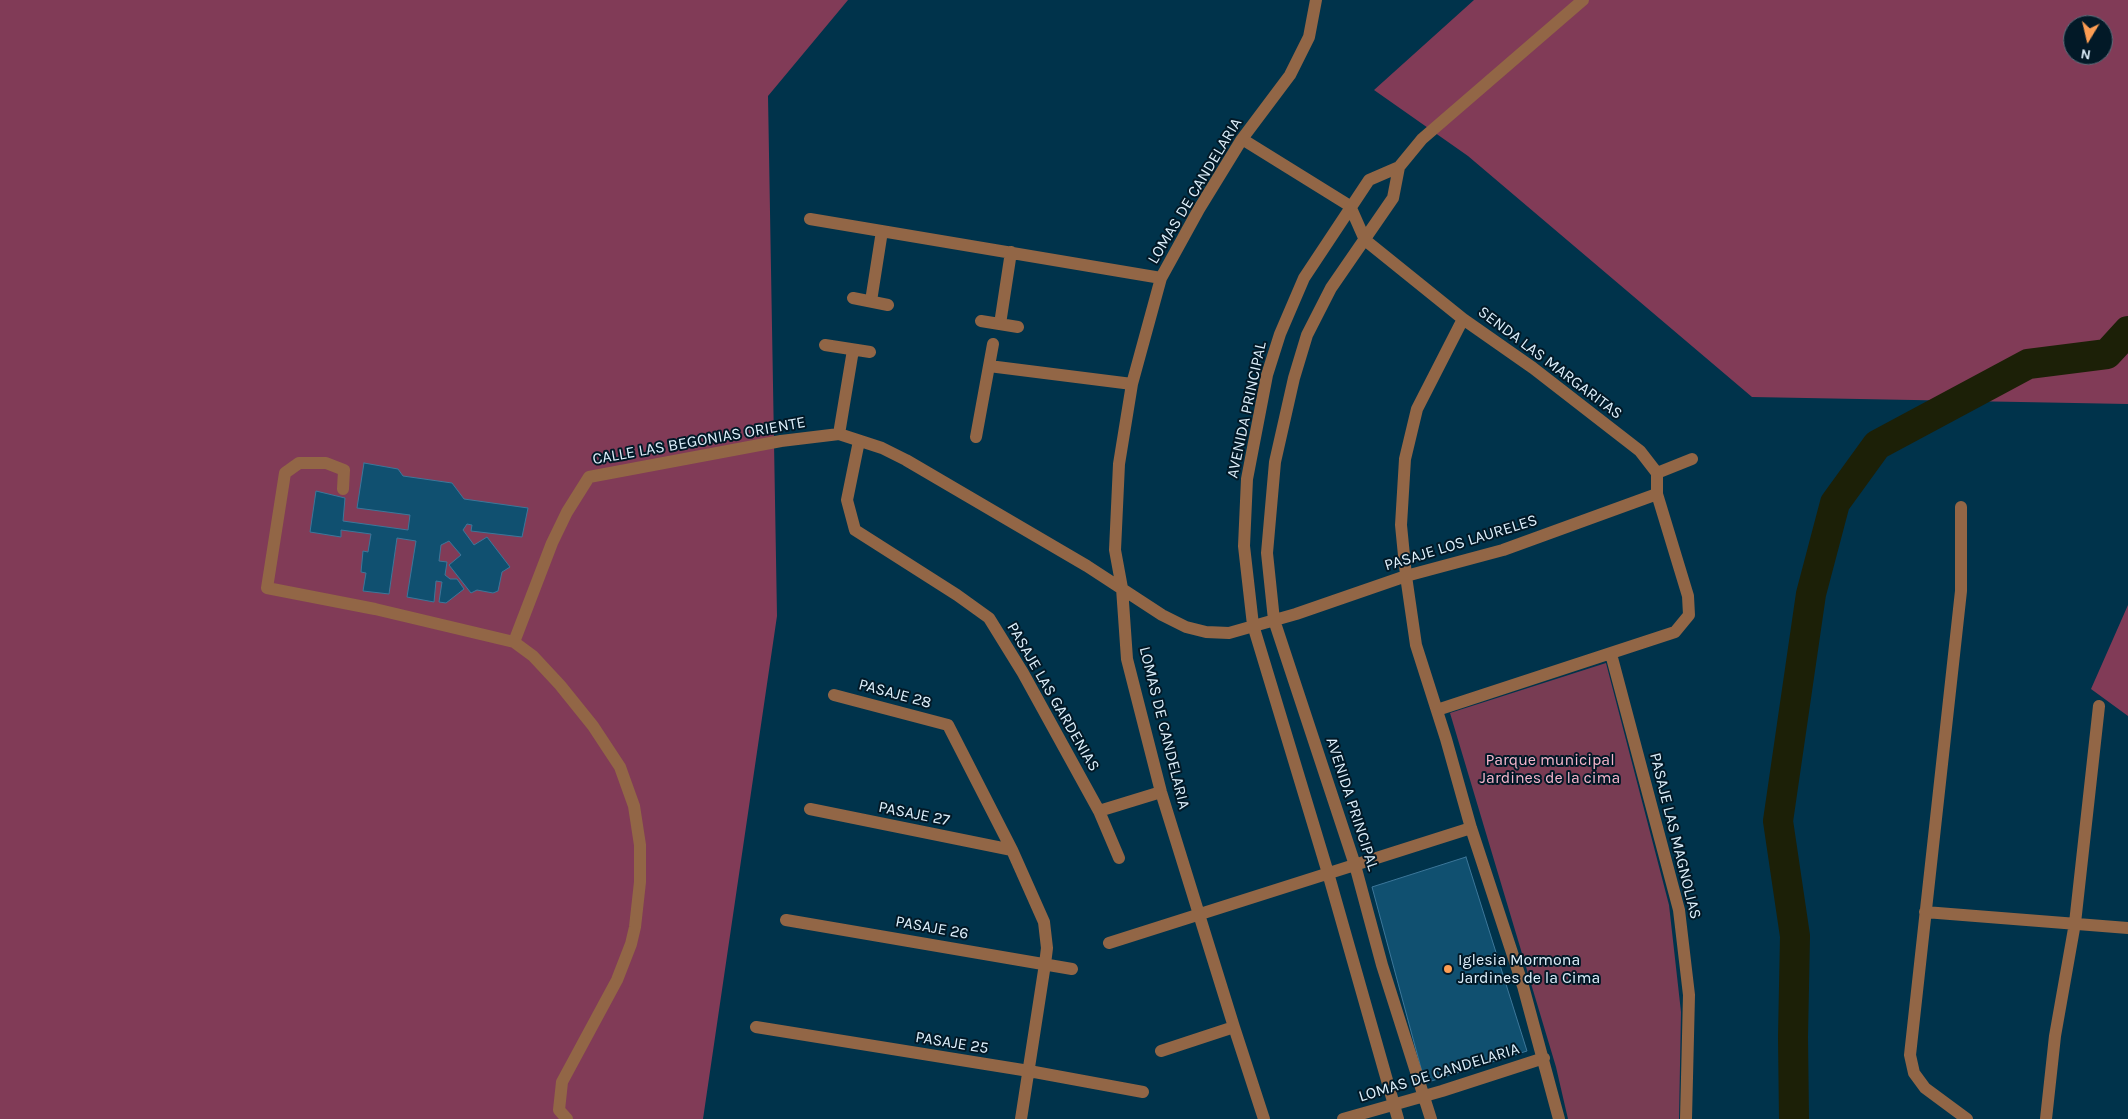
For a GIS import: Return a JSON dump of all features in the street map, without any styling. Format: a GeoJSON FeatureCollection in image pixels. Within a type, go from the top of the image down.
{"type":"FeatureCollection","features":[{"type":"Feature","properties":{"kind":"street","name":"LOMAS DE CANDELARIA"},"geometry":{"type":"LineString","coordinates":[[1264,1119],[1161,792],[1127,659],[1122,588],[1115,550],[1118,473],[1132,384],[1161,278],[1199,209],[1242,139],[1290,75],[1309,37],[1316,0]]}},
{"type":"Feature","properties":{"kind":"street"},"geometry":{"type":"LineString","coordinates":[[1399,167],[1422,138],[1583,0]]}},
{"type":"Feature","properties":{"kind":"street"},"geometry":{"type":"LineString","coordinates":[[1242,139],[1350,206],[1365,240],[1463,319]]}},
{"type":"Feature","properties":{"kind":"street","name":"AVENIDA PRINCIPAL"},"geometry":{"type":"LineString","coordinates":[[1398,1119],[1328,873],[1253,625],[1244,546],[1247,478],[1268,375],[1280,334],[1304,278],[1350,206],[1369,180],[1399,167]]}},
{"type":"Feature","properties":{"kind":"street","name":"AVENIDA PRINCIPAL"},"geometry":{"type":"LineString","coordinates":[[1399,167],[1393,198],[1331,288],[1307,335],[1294,378],[1275,462],[1267,553],[1274,620],[1355,865],[1382,965],[1431,1119]]}},
{"type":"Feature","properties":{"kind":"street"},"geometry":{"type":"LineString","coordinates":[[810,219],[1161,278]]}},
{"type":"Feature","properties":{"kind":"street"},"geometry":{"type":"LineString","coordinates":[[871,301],[882,230]]}},
{"type":"Feature","properties":{"kind":"street"},"geometry":{"type":"LineString","coordinates":[[1000,324],[1011,252]]}},
{"type":"Feature","properties":{"kind":"street"},"geometry":{"type":"LineString","coordinates":[[853,298],[888,305]]}},
{"type":"Feature","properties":{"kind":"street","name":"SENDA LAS MARGARITAS"},"geometry":{"type":"LineString","coordinates":[[1559,1119],[1523,986],[1471,828],[1416,645],[1401,525],[1405,460],[1417,409],[1463,319],[1533,368],[1640,451],[1657,473]]}},
{"type":"Feature","properties":{"kind":"street"},"geometry":{"type":"LineString","coordinates":[[981,322],[1018,327]]}},
{"type":"Feature","properties":{"kind":"street"},"geometry":{"type":"LineString","coordinates":[[976,437],[993,344]]}},
{"type":"Feature","properties":{"kind":"street"},"geometry":{"type":"LineString","coordinates":[[825,345],[870,352]]}},
{"type":"Feature","properties":{"kind":"street"},"geometry":{"type":"LineString","coordinates":[[839,434],[853,350]]}},
{"type":"Feature","properties":{"kind":"street"},"geometry":{"type":"LineString","coordinates":[[989,366],[1132,384]]}},
{"type":"Feature","properties":{"kind":"street","name":"CALLE LAS BEGONIAS ORIENTE"},"geometry":{"type":"LineString","coordinates":[[514,642],[552,543],[567,512],[589,477],[781,441],[839,434],[882,448],[906,460],[1186,627],[1206,632],[1229,633],[1274,620]]}},
{"type":"Feature","properties":{"kind":"street","name":"PASAJE LAS GARDENIAS"},"geometry":{"type":"LineString","coordinates":[[859,440],[847,500],[855,530],[957,595],[989,618],[1023,673],[1099,811],[1119,858]]}},
{"type":"Feature","properties":{"kind":"street"},"geometry":{"type":"LineString","coordinates":[[1437,710],[1676,632],[1689,615],[1688,596],[1657,494],[1657,473],[1692,459]]}},
{"type":"Feature","properties":{"kind":"street"},"geometry":{"type":"LineString","coordinates":[[343,489],[344,470],[326,463],[299,463],[285,473],[267,588],[375,608],[514,642],[533,656],[594,726],[620,767],[634,806],[640,845],[640,882],[635,928],[617,980],[562,1082],[559,1110],[567,1119]]}},
{"type":"Feature","properties":{"kind":"street","name":"PASAJE LOS LAURELES"},"geometry":{"type":"LineString","coordinates":[[1274,620],[1406,576],[1503,550],[1657,494]]}},
{"type":"Feature","properties":{"kind":"street"},"geometry":{"type":"LineString","coordinates":[[1962,507],[1961,591],[1910,1055],[1914,1073],[1926,1088],[1967,1119]]}},
{"type":"Feature","properties":{"kind":"street","name":"PASAJE LAS MAGNOLIAS"},"geometry":{"type":"LineString","coordinates":[[1611,654],[1679,910],[1689,995],[1686,1119]]}},
{"type":"Feature","properties":{"kind":"street","name":"PASAJE 28"},"geometry":{"type":"LineString","coordinates":[[834,695],[948,725],[1012,850]]}},
{"type":"Feature","properties":{"kind":"street"},"geometry":{"type":"LineString","coordinates":[[2046,1119],[2055,1036],[2075,924],[2100,706]]}},
{"type":"Feature","properties":{"kind":"street"},"geometry":{"type":"LineString","coordinates":[[1099,811],[1161,792]]}},
{"type":"Feature","properties":{"kind":"street","name":"PASAJE 27"},"geometry":{"type":"LineString","coordinates":[[810,809],[1012,850]]}},
{"type":"Feature","properties":{"kind":"street"},"geometry":{"type":"LineString","coordinates":[[1109,943],[1471,828]]}},
{"type":"Feature","properties":{"kind":"street"},"geometry":{"type":"LineString","coordinates":[[1012,850],[1044,922],[1047,948],[1029,1072],[1020,1119]]}},
{"type":"Feature","properties":{"kind":"street"},"geometry":{"type":"LineString","coordinates":[[1925,912],[2128,928]]}},
{"type":"Feature","properties":{"kind":"street","name":"PASAJE 26"},"geometry":{"type":"LineString","coordinates":[[786,920],[1072,969]]}},
{"type":"Feature","properties":{"kind":"street","name":"PASAJE 25"},"geometry":{"type":"LineString","coordinates":[[756,1027],[1143,1092]]}},
{"type":"Feature","properties":{"kind":"street"},"geometry":{"type":"LineString","coordinates":[[1161,1051],[1234,1027]]}},
{"type":"Feature","properties":{"kind":"street","name":"LOMAS DE CANDELARIA"},"geometry":{"type":"LineString","coordinates":[[1343,1119],[1425,1096],[1544,1058]]}},
{"type":"Feature","properties":{"kind":"green space","name":"Parque municipal Jardines de la cima"},"geometry":{"type":"Polygon","coordinates":[[[1606,663],[1669,905],[1681,1012],[1679,1119],[1568,1119],[1556,1067],[1450,713],[1606,663]]]}},
{"type":"Feature","properties":{"kind":"shaded area"},"geometry":{"type":"Polygon","coordinates":[[[0,0],[848,0],[768,96],[777,616],[703,1119],[0,1119],[0,0]]]}},
{"type":"Feature","properties":{"kind":"shaded area"},"geometry":{"type":"Polygon","coordinates":[[[1474,0],[2128,0],[2128,404],[1752,397],[1468,156],[1374,90],[1474,0]]]}},
{"type":"Feature","properties":{"kind":"shaded area"},"geometry":{"type":"Polygon","coordinates":[[[2128,605],[2128,716],[2091,689],[2128,605]]]}},
{"type":"Feature","properties":{"kind":"building"},"geometry":{"type":"Polygon","coordinates":[[[364,463],[398,469],[403,476],[452,483],[464,499],[528,508],[522,537],[471,531],[472,525],[467,524],[463,530],[474,545],[487,537],[510,567],[502,572],[498,591],[493,593],[477,590],[471,593],[449,565],[461,555],[449,541],[441,545],[439,561],[447,562],[445,575],[450,579],[457,579],[464,589],[446,603],[439,602],[442,582],[436,581],[434,602],[407,597],[416,541],[397,538],[389,594],[363,591],[366,573],[361,572],[363,551],[368,552],[371,534],[341,530],[341,537],[310,532],[316,491],[345,498],[343,521],[408,530],[410,515],[357,508],[364,463]]]}},
{"type":"Feature","properties":{"kind":"building","name":"Iglesia Mormona Jardines de la Cima"},"geometry":{"type":"Polygon","coordinates":[[[1466,857],[1527,1051],[1425,1083],[1372,887],[1466,857]]]}},
{"type":"Feature","properties":{"kind":"waterway"},"geometry":{"type":"LineString","coordinates":[[1794,1119],[1795,936],[1778,821],[1811,594],[1835,503],[1877,445],[2028,364],[2107,354],[2128,331]]}},
{"type":"Feature","properties":{"kind":"place","name":"Iglesia Mormona Jardines de la Cima"},"geometry":{"type":"Point","coordinates":[1448,969]}}]}
